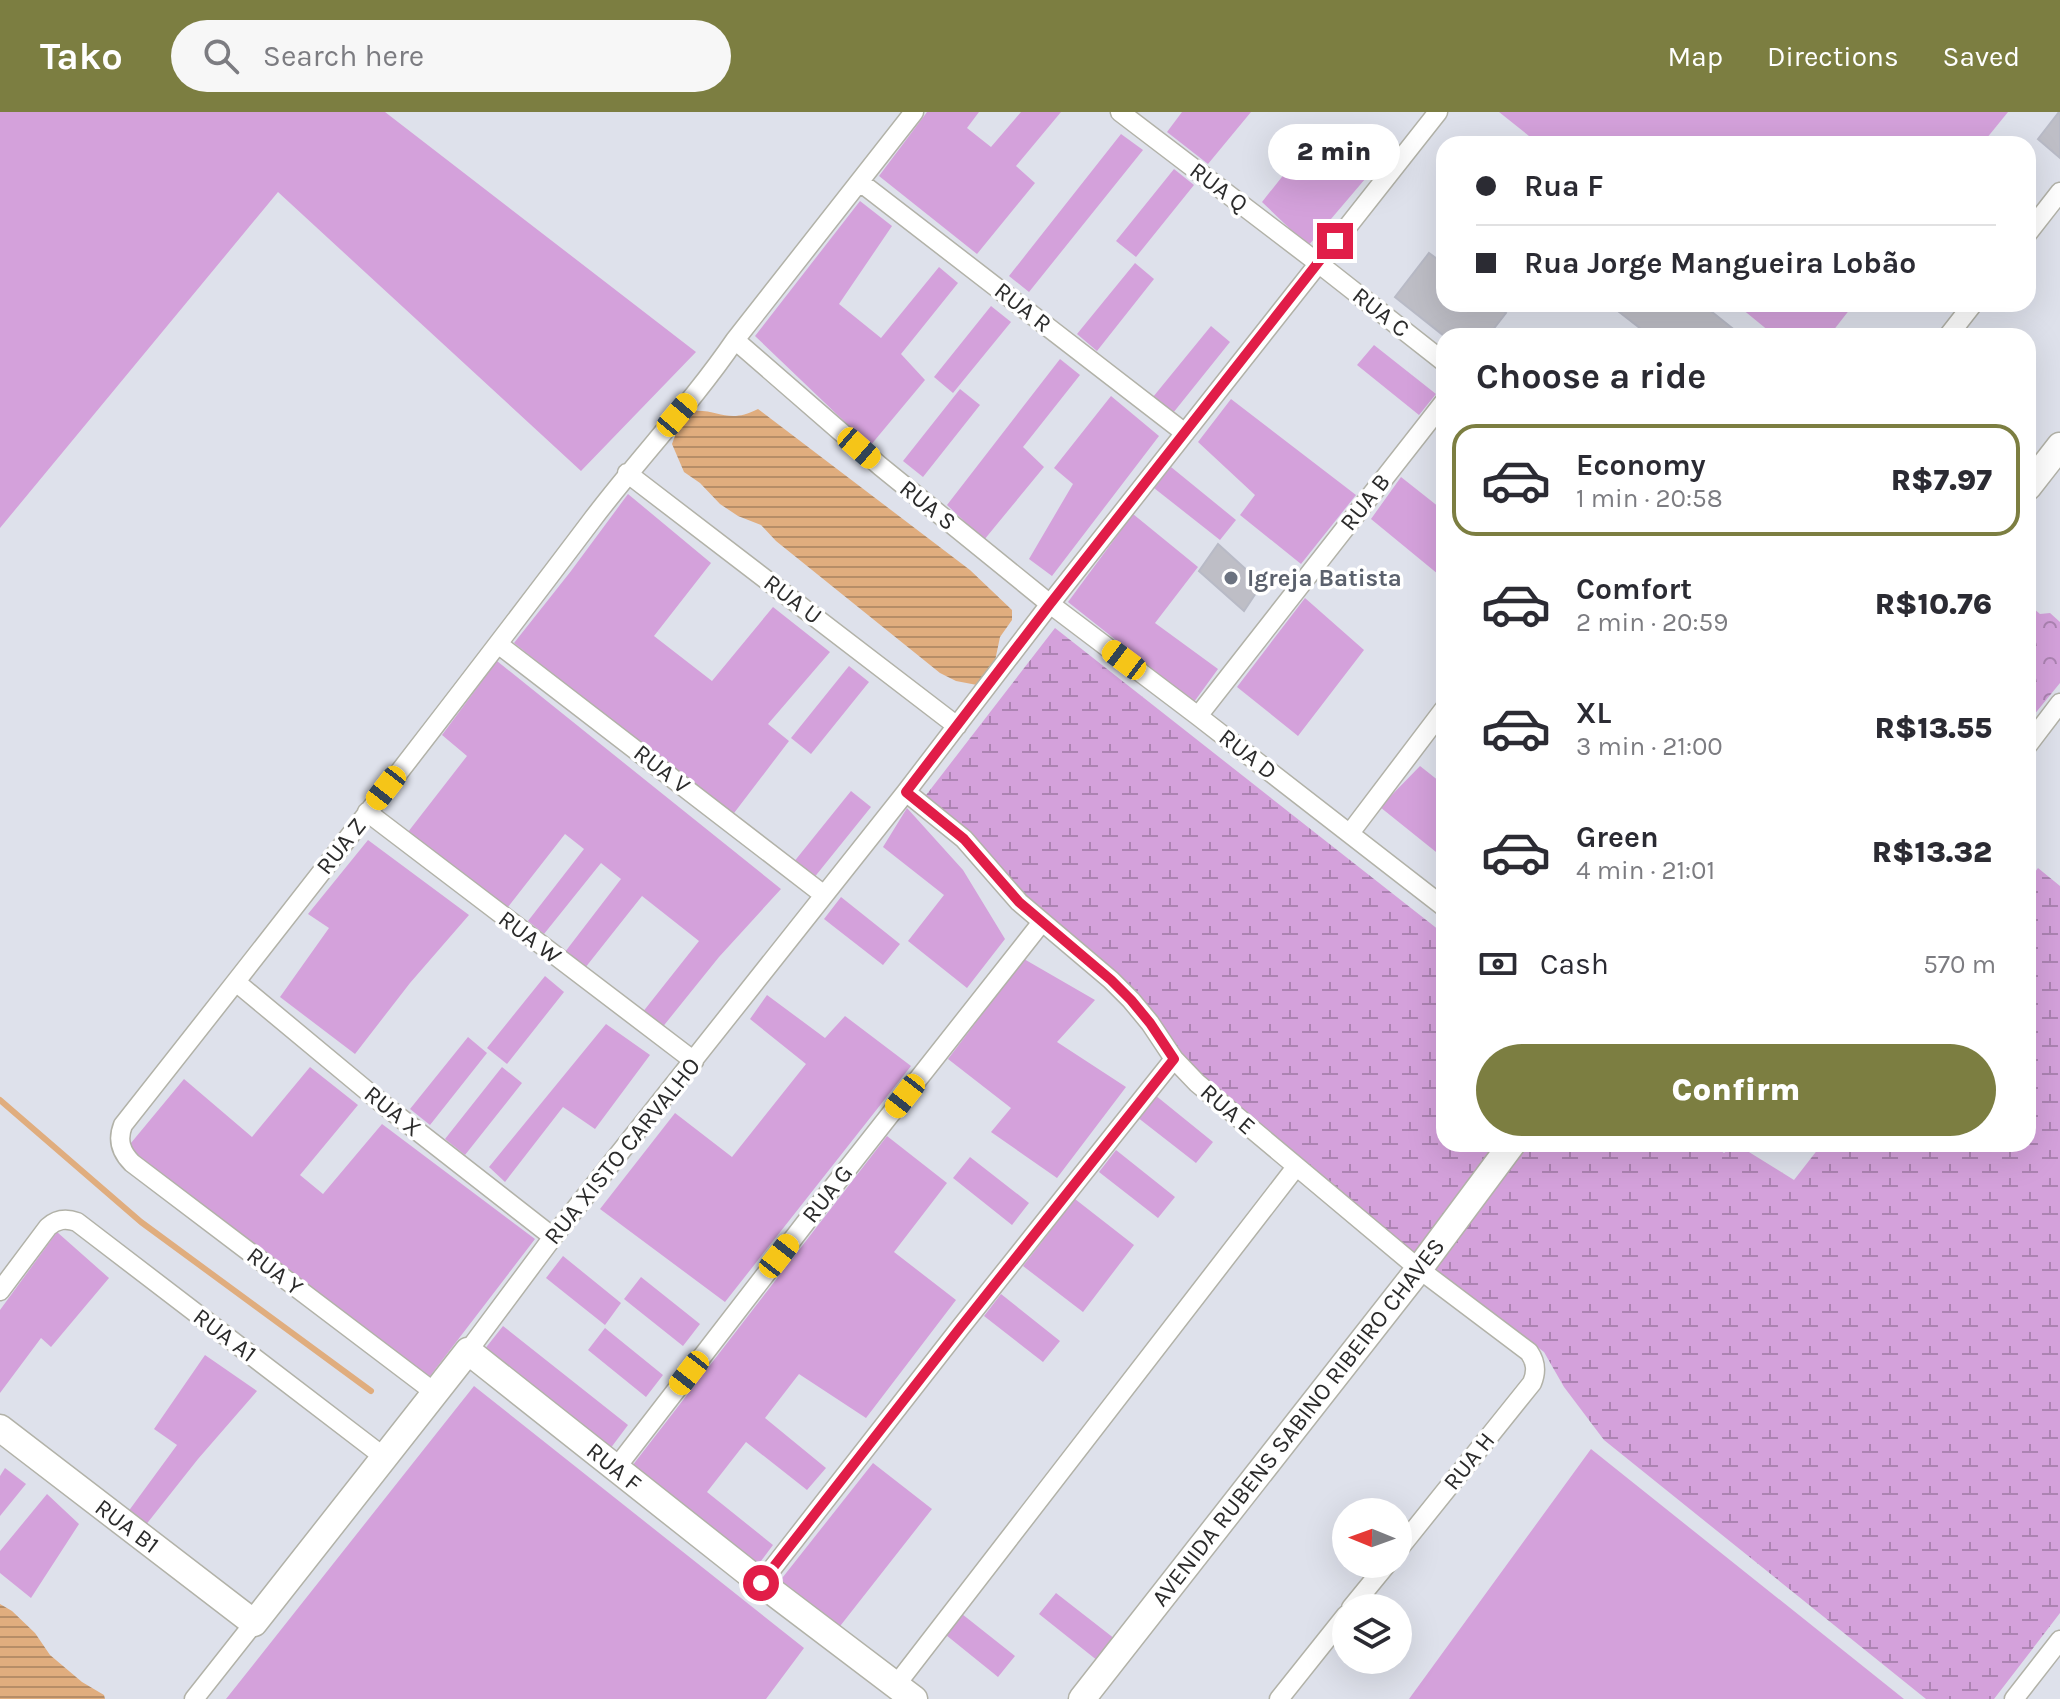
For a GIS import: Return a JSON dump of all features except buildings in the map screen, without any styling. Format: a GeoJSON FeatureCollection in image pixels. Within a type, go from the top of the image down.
{"type":"FeatureCollection","features":[{"type":"Feature","properties":{"kind":"street","name":"RUA Z"},"geometry":{"type":"LineString","coordinates":[[121,1145],[123,1125],[914,112]]}},
{"type":"Feature","properties":{"kind":"street","name":"RUA Q"},"geometry":{"type":"LineString","coordinates":[[1120,112],[1318,263]]}},
{"type":"Feature","properties":{"kind":"street","name":"RUA XISTO CARVALHO"},"geometry":{"type":"LineString","coordinates":[[194,1699],[468,1351],[553,1237],[1438,112]]}},
{"type":"Feature","properties":{"kind":"street","name":"RUA R"},"geometry":{"type":"LineString","coordinates":[[860,182],[1185,433]]}},
{"type":"Feature","properties":{"kind":"street"},"geometry":{"type":"LineString","coordinates":[[2036,223],[2060,192]]}},
{"type":"Feature","properties":{"kind":"street","name":"RUA C"},"geometry":{"type":"LineString","coordinates":[[1318,263],[1436,356]]}},
{"type":"Feature","properties":{"kind":"street"},"geometry":{"type":"LineString","coordinates":[[1954,328],[1967,312]]}},
{"type":"Feature","properties":{"kind":"street","name":"RUA S"},"geometry":{"type":"LineString","coordinates":[[735,340],[880,466],[1050,604]]}},
{"type":"Feature","properties":{"kind":"street","name":"RUA B"},"geometry":{"type":"LineString","coordinates":[[1198,716],[1436,412]]}},
{"type":"Feature","properties":{"kind":"street"},"geometry":{"type":"LineString","coordinates":[[2036,477],[2060,446]]}},
{"type":"Feature","properties":{"kind":"street","name":"RUA U"},"geometry":{"type":"LineString","coordinates":[[634,467],[957,726]]}},
{"type":"Feature","properties":{"kind":"street","name":"RUA D"},"geometry":{"type":"LineString","coordinates":[[1050,604],[1436,901]]}},
{"type":"Feature","properties":{"kind":"street","name":"RUA V"},"geometry":{"type":"LineString","coordinates":[[498,644],[824,895]]}},
{"type":"Feature","properties":{"kind":"street"},"geometry":{"type":"LineString","coordinates":[[2036,734],[2060,703]]}},
{"type":"Feature","properties":{"kind":"street"},"geometry":{"type":"LineString","coordinates":[[1350,833],[1436,720]]}},
{"type":"Feature","properties":{"kind":"street","name":"RUA E"},"geometry":{"type":"LineString","coordinates":[[906,792],[964,839],[1019,902],[1111,980],[1131,1000],[1174,1059],[1197,1083],[1419,1269],[1529,1352],[1536,1370]]}},
{"type":"Feature","properties":{"kind":"street","name":"RUA W"},"geometry":{"type":"LineString","coordinates":[[367,812],[694,1061]]}},
{"type":"Feature","properties":{"kind":"street","name":"RUA G"},"geometry":{"type":"LineString","coordinates":[[616,1468],[1042,922]]}},
{"type":"Feature","properties":{"kind":"street","name":"RUA X"},"geometry":{"type":"LineString","coordinates":[[236,982],[384,1105],[553,1237]]}},
{"type":"Feature","properties":{"kind":"street"},"geometry":{"type":"LineString","coordinates":[[761,1583],[1174,1059]]}},
{"type":"Feature","properties":{"kind":"street","name":"RUA Y"},"geometry":{"type":"LineString","coordinates":[[121,1145],[132,1163],[434,1392]]}},
{"type":"Feature","properties":{"kind":"street","name":"AVENIDA RUBENS SABINO RIBEIRO CHAVES"},"geometry":{"type":"LineString","coordinates":[[1082,1699],[1419,1269],[1506,1152]]}},
{"type":"Feature","properties":{"kind":"street"},"geometry":{"type":"LineString","coordinates":[[905,1692],[1296,1167]]}},
{"type":"Feature","properties":{"kind":"street","name":"RUA A1"},"geometry":{"type":"LineString","coordinates":[[0,1291],[48,1227],[57,1220],[71,1220],[82,1225],[384,1457]]}},
{"type":"Feature","properties":{"kind":"street","name":"RUA F"},"geometry":{"type":"LineString","coordinates":[[468,1351],[761,1583],[905,1692]]}},
{"type":"Feature","properties":{"kind":"street","name":"RUA H"},"geometry":{"type":"LineString","coordinates":[[1412,1533],[1528,1388],[1536,1370]]}},
{"type":"Feature","properties":{"kind":"street","name":"RUA B1"},"geometry":{"type":"LineString","coordinates":[[0,1428],[254,1623]]}},
{"type":"Feature","properties":{"kind":"street"},"geometry":{"type":"LineString","coordinates":[[1362,1594],[1376,1578]]}},
{"type":"Feature","properties":{"kind":"street"},"geometry":{"type":"LineString","coordinates":[[1279,1699],[1332,1633]]}},
{"type":"Feature","properties":{"kind":"street"},"geometry":{"type":"LineString","coordinates":[[2014,1699],[2060,1640]]}},
{"type":"Feature","properties":{"kind":"green space"},"geometry":{"type":"Polygon","coordinates":[[[0,112],[385,112],[696,352],[581,471],[278,192],[0,528],[0,112]]]}},
{"type":"Feature","properties":{"kind":"green space"},"geometry":{"type":"Polygon","coordinates":[[[927,112],[979,112],[967,128],[991,147],[1021,112],[1061,112],[1016,166],[1035,183],[977,254],[879,176],[927,112]]]}},
{"type":"Feature","properties":{"kind":"green space"},"geometry":{"type":"Polygon","coordinates":[[[1182,112],[1251,112],[1208,164],[1167,132],[1182,112]]]}},
{"type":"Feature","properties":{"kind":"green space"},"geometry":{"type":"Polygon","coordinates":[[[1499,112],[2008,112],[1988,136],[1529,136],[1499,112]]]}},
{"type":"Feature","properties":{"kind":"green space"},"geometry":{"type":"Polygon","coordinates":[[[1319,130],[1371,172],[1308,246],[1262,202],[1319,130]]]}},
{"type":"Feature","properties":{"kind":"green space"},"geometry":{"type":"Polygon","coordinates":[[[1121,134],[1143,150],[1029,292],[1009,276],[1121,134]]]}},
{"type":"Feature","properties":{"kind":"green space"},"geometry":{"type":"Polygon","coordinates":[[[1174,169],[1194,185],[1136,257],[1116,241],[1174,169]]]}},
{"type":"Feature","properties":{"kind":"green space"},"geometry":{"type":"Polygon","coordinates":[[[860,201],[892,226],[839,304],[881,338],[939,267],[958,283],[901,354],[925,380],[870,446],[755,336],[860,201]]]}},
{"type":"Feature","properties":{"kind":"green space"},"geometry":{"type":"Polygon","coordinates":[[[1135,263],[1154,279],[1097,351],[1077,334],[1135,263]]]}},
{"type":"Feature","properties":{"kind":"green space"},"geometry":{"type":"Polygon","coordinates":[[[991,306],[1011,322],[953,393],[934,377],[991,306]]]}},
{"type":"Feature","properties":{"kind":"green space"},"geometry":{"type":"Polygon","coordinates":[[[1746,312],[1848,312],[1835,328],[1765,328],[1746,312]]]}},
{"type":"Feature","properties":{"kind":"green space"},"geometry":{"type":"Polygon","coordinates":[[[1211,326],[1230,342],[1173,413],[1153,397],[1211,326]]]}},
{"type":"Feature","properties":{"kind":"green space"},"geometry":{"type":"Polygon","coordinates":[[[1374,345],[1436,394],[1419,415],[1357,365],[1374,345]]]}},
{"type":"Feature","properties":{"kind":"green space"},"geometry":{"type":"Polygon","coordinates":[[[1060,359],[1080,375],[1023,447],[1044,467],[984,540],[947,505],[1060,359]]]}},
{"type":"Feature","properties":{"kind":"green space"},"geometry":{"type":"Polygon","coordinates":[[[960,389],[980,405],[923,477],[903,461],[960,389]]]}},
{"type":"Feature","properties":{"kind":"green space"},"geometry":{"type":"Polygon","coordinates":[[[1111,396],[1159,436],[1052,576],[1029,559],[1073,484],[1054,468],[1111,396]]]}},
{"type":"Feature","properties":{"kind":"green space"},"geometry":{"type":"Polygon","coordinates":[[[1231,399],[1356,495],[1301,564],[1240,515],[1255,495],[1198,442],[1231,399]]]}},
{"type":"Feature","properties":{"kind":"green space"},"geometry":{"type":"Polygon","coordinates":[[[1171,467],[1236,520],[1220,540],[1154,488],[1171,467]]]}},
{"type":"Feature","properties":{"kind":"green space"},"geometry":{"type":"Polygon","coordinates":[[[1401,477],[1436,505],[1436,572],[1371,519],[1401,477]]]}},
{"type":"Feature","properties":{"kind":"green space"},"geometry":{"type":"Polygon","coordinates":[[[628,494],[711,563],[654,636],[712,681],[773,607],[830,652],[768,724],[789,741],[731,817],[514,643],[628,494]]]}},
{"type":"Feature","properties":{"kind":"green space"},"geometry":{"type":"Polygon","coordinates":[[[1133,514],[1198,567],[1155,623],[1218,669],[1194,702],[1068,602],[1133,514]]]}},
{"type":"Feature","properties":{"kind":"green space"},"geometry":{"type":"Polygon","coordinates":[[[1305,598],[1364,650],[1298,736],[1237,687],[1305,598]]]}},
{"type":"Feature","properties":{"kind":"green space"},"geometry":{"type":"Polygon","coordinates":[[[2036,611],[2040,614],[2050,613],[2060,622],[2060,683],[2036,712],[2036,611]]]}},
{"type":"Feature","properties":{"kind":"green space"},"geometry":{"type":"Polygon","coordinates":[[[1055,628],[1436,928],[1436,1152],[1749,1152],[1794,1180],[1816,1152],[2036,1152],[2036,871],[2038,868],[2060,886],[2060,1613],[1994,1699],[1926,1699],[1604,1440],[1564,1387],[1544,1352],[1439,1273],[1189,1071],[1131,1000],[920,803],[1055,628]]]}},
{"type":"Feature","properties":{"kind":"green space"},"geometry":{"type":"Polygon","coordinates":[[[497,661],[781,889],[719,957],[661,1029],[642,1013],[699,941],[642,896],[585,968],[565,952],[621,879],[601,863],[544,934],[528,921],[584,849],[565,834],[508,907],[408,832],[467,756],[442,735],[497,661]]]}},
{"type":"Feature","properties":{"kind":"green space"},"geometry":{"type":"Polygon","coordinates":[[[849,666],[869,682],[811,754],[791,738],[849,666]]]}},
{"type":"Feature","properties":{"kind":"green space"},"geometry":{"type":"Polygon","coordinates":[[[1420,766],[1436,779],[1436,852],[1380,807],[1420,766]]]}},
{"type":"Feature","properties":{"kind":"green space"},"geometry":{"type":"Polygon","coordinates":[[[851,791],[871,807],[813,879],[793,863],[851,791]]]}},
{"type":"Feature","properties":{"kind":"green space"},"geometry":{"type":"Polygon","coordinates":[[[907,808],[963,870],[1005,939],[967,988],[908,941],[944,895],[883,847],[907,808]]]}},
{"type":"Feature","properties":{"kind":"green space"},"geometry":{"type":"Polygon","coordinates":[[[368,840],[469,915],[410,983],[355,1054],[280,997],[329,928],[308,914],[368,840]]]}},
{"type":"Feature","properties":{"kind":"green space"},"geometry":{"type":"Polygon","coordinates":[[[841,897],[900,944],[883,965],[824,919],[841,897]]]}},
{"type":"Feature","properties":{"kind":"green space"},"geometry":{"type":"Polygon","coordinates":[[[1024,959],[1095,1000],[1057,1042],[1126,1087],[1057,1178],[991,1132],[1011,1108],[948,1059],[1024,959]]]}},
{"type":"Feature","properties":{"kind":"green space"},"geometry":{"type":"Polygon","coordinates":[[[545,976],[564,992],[507,1064],[487,1048],[545,976]]]}},
{"type":"Feature","properties":{"kind":"green space"},"geometry":{"type":"Polygon","coordinates":[[[767,995],[825,1038],[845,1016],[911,1066],[725,1302],[600,1209],[675,1113],[732,1157],[806,1064],[750,1019],[767,995]]]}},
{"type":"Feature","properties":{"kind":"green space"},"geometry":{"type":"Polygon","coordinates":[[[606,1024],[650,1055],[595,1129],[563,1107],[505,1182],[489,1167],[606,1024]]]}},
{"type":"Feature","properties":{"kind":"green space"},"geometry":{"type":"Polygon","coordinates":[[[468,1037],[487,1053],[430,1125],[410,1109],[468,1037]]]}},
{"type":"Feature","properties":{"kind":"green space"},"geometry":{"type":"Polygon","coordinates":[[[310,1067],[358,1105],[300,1175],[323,1194],[382,1124],[535,1239],[427,1380],[126,1149],[184,1079],[252,1137],[310,1067]]]}},
{"type":"Feature","properties":{"kind":"green space"},"geometry":{"type":"Polygon","coordinates":[[[502,1067],[522,1083],[465,1155],[445,1139],[502,1067]]]}},
{"type":"Feature","properties":{"kind":"green space"},"geometry":{"type":"Polygon","coordinates":[[[1155,1095],[1213,1142],[1196,1163],[1137,1117],[1155,1095]]]}},
{"type":"Feature","properties":{"kind":"green space"},"geometry":{"type":"Polygon","coordinates":[[[887,1136],[947,1183],[894,1252],[956,1300],[866,1418],[799,1374],[765,1418],[826,1468],[807,1490],[746,1442],[707,1492],[773,1545],[755,1569],[629,1470],[887,1136]]]}},
{"type":"Feature","properties":{"kind":"green space"},"geometry":{"type":"Polygon","coordinates":[[[1116,1150],[1175,1197],[1158,1218],[1099,1172],[1116,1150]]]}},
{"type":"Feature","properties":{"kind":"green space"},"geometry":{"type":"Polygon","coordinates":[[[970,1157],[1029,1203],[1012,1225],[953,1178],[970,1157]]]}},
{"type":"Feature","properties":{"kind":"green space"},"geometry":{"type":"Polygon","coordinates":[[[1075,1199],[1134,1245],[1083,1312],[1023,1266],[1075,1199]]]}},
{"type":"Feature","properties":{"kind":"green space"},"geometry":{"type":"Polygon","coordinates":[[[57,1232],[109,1278],[51,1347],[41,1338],[0,1393],[0,1310],[57,1232]]]}},
{"type":"Feature","properties":{"kind":"green space"},"geometry":{"type":"Polygon","coordinates":[[[563,1256],[621,1303],[605,1325],[546,1278],[563,1256]]]}},
{"type":"Feature","properties":{"kind":"green space"},"geometry":{"type":"Polygon","coordinates":[[[641,1277],[700,1324],[683,1346],[624,1299],[641,1277]]]}},
{"type":"Feature","properties":{"kind":"green space"},"geometry":{"type":"Polygon","coordinates":[[[1001,1294],[1060,1341],[1043,1362],[984,1316],[1001,1294]]]}},
{"type":"Feature","properties":{"kind":"green space"},"geometry":{"type":"Polygon","coordinates":[[[503,1326],[628,1425],[610,1449],[484,1350],[503,1326]]]}},
{"type":"Feature","properties":{"kind":"green space"},"geometry":{"type":"Polygon","coordinates":[[[605,1328],[663,1375],[646,1397],[588,1350],[605,1328]]]}},
{"type":"Feature","properties":{"kind":"green space"},"geometry":{"type":"Polygon","coordinates":[[[205,1355],[257,1391],[141,1531],[125,1516],[177,1445],[154,1429],[205,1355]]]}},
{"type":"Feature","properties":{"kind":"green space"},"geometry":{"type":"Polygon","coordinates":[[[474,1386],[804,1648],[766,1699],[226,1699],[474,1386]]]}},
{"type":"Feature","properties":{"kind":"green space"},"geometry":{"type":"Polygon","coordinates":[[[1591,1449],[1904,1699],[1409,1699],[1591,1449]]]}},
{"type":"Feature","properties":{"kind":"green space"},"geometry":{"type":"Polygon","coordinates":[[[873,1463],[932,1509],[837,1630],[779,1582],[873,1463]]]}},
{"type":"Feature","properties":{"kind":"green space"},"geometry":{"type":"Polygon","coordinates":[[[5,1468],[26,1484],[0,1516],[0,1476],[5,1468]]]}},
{"type":"Feature","properties":{"kind":"green space"},"geometry":{"type":"Polygon","coordinates":[[[47,1494],[79,1524],[31,1598],[0,1573],[0,1551],[47,1494]]]}},
{"type":"Feature","properties":{"kind":"green space"},"geometry":{"type":"Polygon","coordinates":[[[1056,1593],[1115,1639],[1098,1661],[1039,1614],[1056,1593]]]}},
{"type":"Feature","properties":{"kind":"green space"},"geometry":{"type":"Polygon","coordinates":[[[962,1614],[1015,1656],[998,1677],[946,1635],[962,1614]]]}},
{"type":"Feature","properties":{"kind":"shaded area"},"geometry":{"type":"Polygon","coordinates":[[[758,409],[970,570],[1012,610],[1012,620],[1000,637],[995,661],[977,685],[956,681],[940,673],[776,541],[761,525],[738,516],[720,504],[700,483],[684,472],[672,444],[680,422],[690,411],[739,416],[758,409]]]}},
{"type":"Feature","properties":{"kind":"shaded area"},"geometry":{"type":"Polygon","coordinates":[[[0,1604],[35,1633],[50,1655],[82,1682],[104,1695],[105,1699],[0,1699],[0,1604]]]}},
{"type":"Feature","properties":{"kind":"waterway"},"geometry":{"type":"LineString","coordinates":[[0,1100],[141,1222],[371,1391]]}},
{"type":"Feature","properties":{"kind":"place","name":"Igreja Batista"},"geometry":{"type":"Point","coordinates":[1231,578]}},
{"type":"Feature","properties":{"kind":"route"},"geometry":{"type":"LineString","coordinates":[[761,1583],[1174,1059],[1150,1023],[1111,980],[1019,902],[964,839],[906,792],[1335,241]]}}]}
